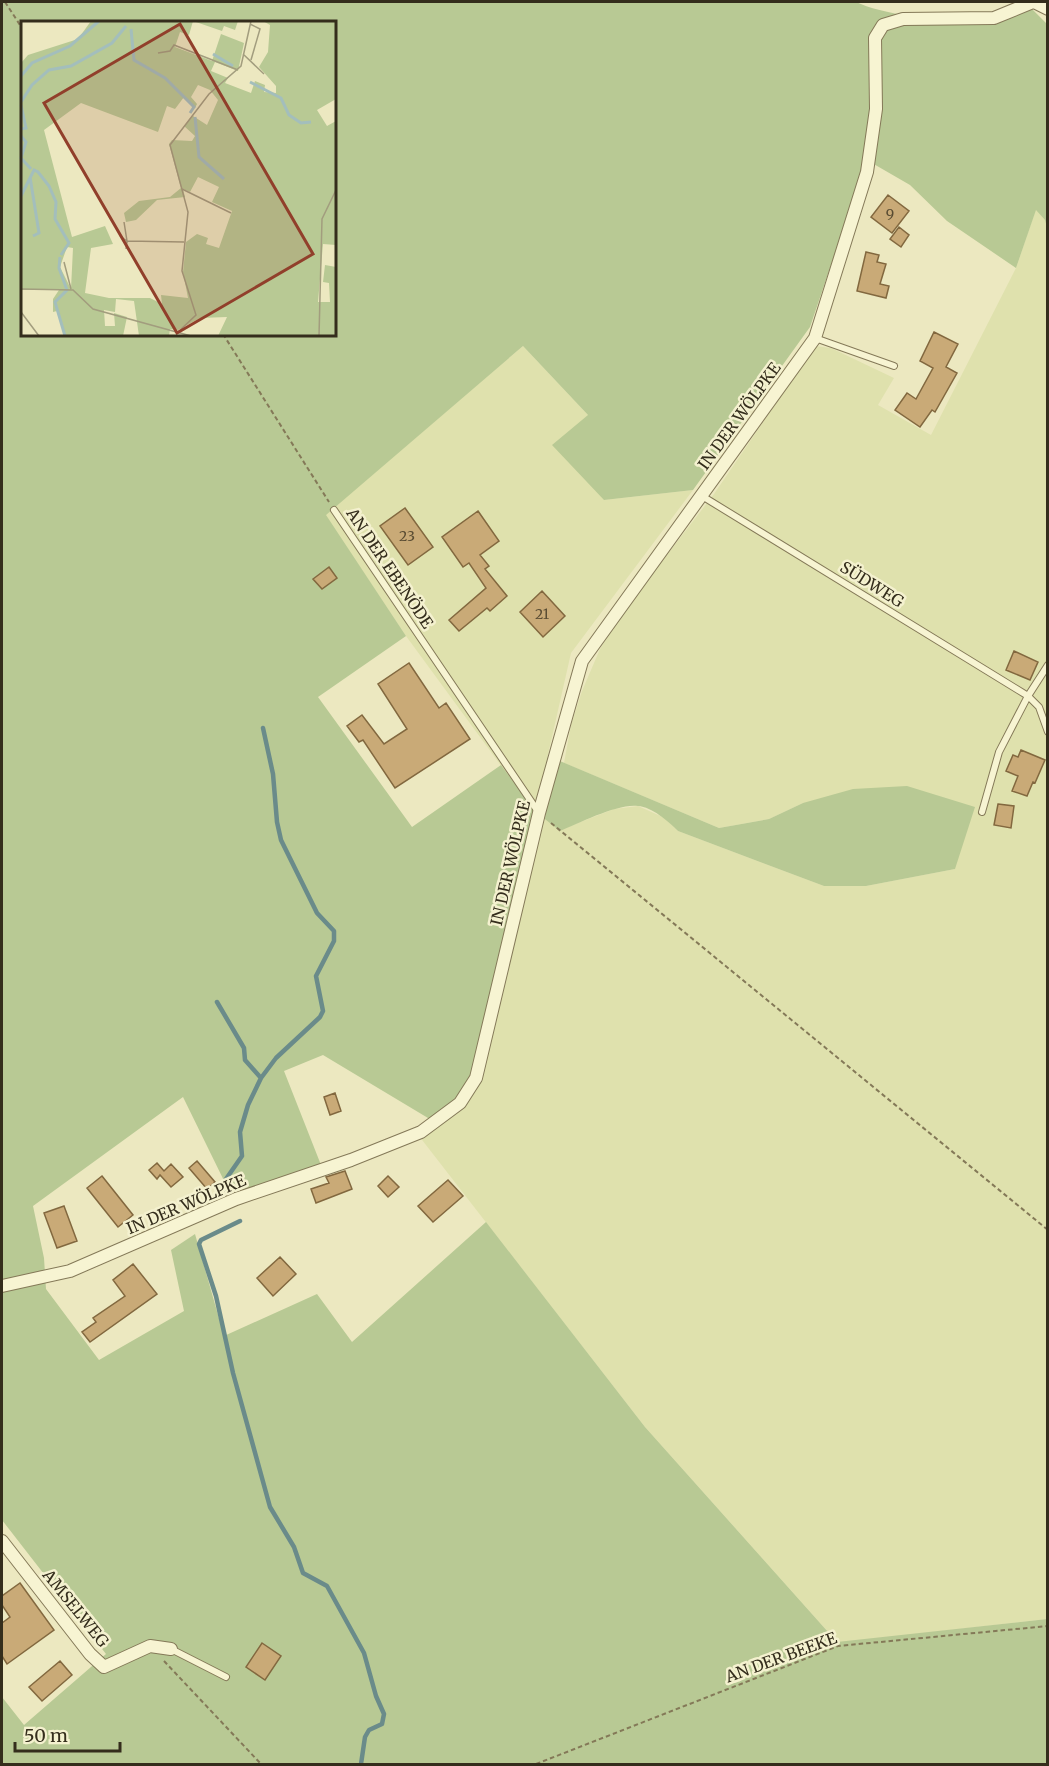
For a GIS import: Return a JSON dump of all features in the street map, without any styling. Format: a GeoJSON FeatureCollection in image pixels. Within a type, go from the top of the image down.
{"type":"FeatureCollection","features":[{"type":"Feature","properties":{"kind":"street"},"geometry":{"type":"LineString","coordinates":[[1034,2],[1047,9]]}},
{"type":"Feature","properties":{"kind":"street","name":"IN DER WÖLPKE"},"geometry":{"type":"LineString","coordinates":[[2,1287],[70,1271],[236,1199],[351,1160],[421,1132],[460,1103],[476,1078],[538,813],[582,661],[815,338],[867,172],[876,109],[875,38],[884,25],[903,19],[994,18],[1034,2]]}},
{"type":"Feature","properties":{"kind":"street","name":"AMSELWEG"},"geometry":{"type":"LineString","coordinates":[[2,1541],[90,1654],[104,1667],[150,1646],[171,1648]]}},
{"type":"Feature","properties":{"kind":"lane"},"geometry":{"type":"LineString","coordinates":[[815,338],[894,366]]}},
{"type":"Feature","properties":{"kind":"lane","name":"SÜDWEG"},"geometry":{"type":"LineString","coordinates":[[702,496],[1028,696]]}},
{"type":"Feature","properties":{"kind":"lane","name":"AN DER EBENÖDE"},"geometry":{"type":"LineString","coordinates":[[334,510],[538,813]]}},
{"type":"Feature","properties":{"kind":"lane"},"geometry":{"type":"LineString","coordinates":[[982,812],[999,752],[1047,665]]}},
{"type":"Feature","properties":{"kind":"lane"},"geometry":{"type":"LineString","coordinates":[[1028,696],[1039,707],[1047,732]]}},
{"type":"Feature","properties":{"kind":"lane"},"geometry":{"type":"LineString","coordinates":[[171,1648],[226,1677]]}},
{"type":"Feature","properties":{"kind":"path"},"geometry":{"type":"LineString","coordinates":[[5,2],[21,26]]}},
{"type":"Feature","properties":{"kind":"path","name":"AN DER EBENÖDE"},"geometry":{"type":"LineString","coordinates":[[224,336],[334,510]]}},
{"type":"Feature","properties":{"kind":"path"},"geometry":{"type":"LineString","coordinates":[[538,813],[1047,1230]]}},
{"type":"Feature","properties":{"kind":"path","name":"AN DER BEEKE"},"geometry":{"type":"LineString","coordinates":[[536,1764],[838,1646],[1047,1626]]}},
{"type":"Feature","properties":{"kind":"path"},"geometry":{"type":"LineString","coordinates":[[150,1646],[261,1764]]}},
{"type":"Feature","properties":{"kind":"green space"},"geometry":{"type":"Polygon","coordinates":[[[2,2],[856,2],[901,15],[975,23],[999,20],[1032,9],[1047,24],[1047,227],[1045,220],[1036,210],[1016,268],[947,221],[910,185],[865,159],[810,327],[693,490],[604,500],[552,445],[588,415],[523,346],[326,515],[406,636],[318,697],[412,827],[501,765],[535,811],[548,756],[719,828],[769,819],[803,803],[853,789],[907,786],[975,807],[955,869],[866,886],[824,886],[678,831],[660,815],[643,807],[630,806],[610,810],[560,831],[541,816],[482,1081],[463,1109],[436,1128],[428,1118],[323,1055],[284,1071],[321,1165],[231,1195],[183,1097],[33,1206],[44,1258],[46,1289],[99,1360],[184,1311],[171,1250],[195,1234],[224,1336],[317,1294],[352,1342],[486,1222],[645,1427],[837,1642],[1047,1619],[1047,1764],[2,1764],[2,1697],[24,1725],[106,1654],[2,1520],[2,2]]]}},
{"type":"Feature","properties":{"kind":"green space"},"geometry":{"type":"Polygon","coordinates":[[[1036,209],[1048,227],[1047,1619],[838,1643],[645,1427],[419,1136],[436,1128],[463,1109],[482,1081],[541,816],[560,830],[614,809],[638,806],[665,818],[678,831],[824,886],[866,886],[955,869],[803,803],[769,819],[719,828],[564,763],[571,725],[582,691],[600,649],[619,617],[714,494],[815,346],[831,348],[894,378],[878,405],[931,435],[1016,268],[1036,209]]]}},
{"type":"Feature","properties":{"kind":"green space"},"geometry":{"type":"Polygon","coordinates":[[[523,346],[588,415],[604,500],[693,490],[571,653],[535,812],[406,636],[325,515],[523,346]]]}},
{"type":"Feature","properties":{"kind":"building"},"geometry":{"type":"Polygon","coordinates":[[[888,195],[909,211],[892,233],[871,217],[888,195]]]}},
{"type":"Feature","properties":{"kind":"building"},"geometry":{"type":"Polygon","coordinates":[[[899,227],[909,235],[901,247],[890,239],[899,227]]]}},
{"type":"Feature","properties":{"kind":"building"},"geometry":{"type":"Polygon","coordinates":[[[866,252],[879,255],[877,262],[886,264],[880,284],[889,286],[886,298],[857,291],[866,252]]]}},
{"type":"Feature","properties":{"kind":"building"},"geometry":{"type":"Polygon","coordinates":[[[934,332],[958,344],[946,367],[957,373],[935,412],[932,410],[920,427],[895,410],[907,393],[916,399],[933,368],[920,361],[934,332]]]}},
{"type":"Feature","properties":{"kind":"building"},"geometry":{"type":"Polygon","coordinates":[[[405,508],[433,547],[408,565],[380,526],[405,508]]]}},
{"type":"Feature","properties":{"kind":"building"},"geometry":{"type":"Polygon","coordinates":[[[478,511],[499,541],[480,555],[489,566],[485,569],[507,596],[490,611],[487,608],[459,631],[449,620],[486,588],[469,563],[463,567],[442,537],[478,511]]]}},
{"type":"Feature","properties":{"kind":"building"},"geometry":{"type":"Polygon","coordinates":[[[329,567],[337,578],[322,589],[313,579],[329,567]]]}},
{"type":"Feature","properties":{"kind":"building"},"geometry":{"type":"Polygon","coordinates":[[[542,591],[565,616],[543,637],[520,612],[542,591]]]}},
{"type":"Feature","properties":{"kind":"building"},"geometry":{"type":"Polygon","coordinates":[[[1014,651],[1038,662],[1030,680],[1006,670],[1014,651]]]}},
{"type":"Feature","properties":{"kind":"building"},"geometry":{"type":"Polygon","coordinates":[[[409,663],[439,708],[446,703],[470,739],[395,788],[363,740],[359,742],[347,726],[362,715],[384,744],[407,729],[378,684],[409,663]]]}},
{"type":"Feature","properties":{"kind":"building"},"geometry":{"type":"Polygon","coordinates":[[[1021,750],[1045,760],[1027,796],[1012,791],[1018,776],[1006,771],[1013,755],[1018,757],[1021,750]]]}},
{"type":"Feature","properties":{"kind":"building"},"geometry":{"type":"Polygon","coordinates":[[[998,804],[1014,806],[1011,828],[994,825],[998,804]]]}},
{"type":"Feature","properties":{"kind":"building"},"geometry":{"type":"Polygon","coordinates":[[[335,1093],[341,1111],[330,1115],[324,1097],[335,1093]]]}},
{"type":"Feature","properties":{"kind":"building"},"geometry":{"type":"Polygon","coordinates":[[[197,1161],[215,1182],[207,1189],[189,1168],[197,1161]]]}},
{"type":"Feature","properties":{"kind":"building"},"geometry":{"type":"Polygon","coordinates":[[[157,1163],[164,1171],[171,1164],[183,1177],[171,1187],[160,1175],[157,1179],[149,1170],[157,1163]]]}},
{"type":"Feature","properties":{"kind":"building"},"geometry":{"type":"Polygon","coordinates":[[[345,1171],[352,1189],[316,1203],[311,1189],[329,1183],[326,1177],[345,1171]]]}},
{"type":"Feature","properties":{"kind":"building"},"geometry":{"type":"Polygon","coordinates":[[[102,1176],[133,1215],[118,1227],[87,1188],[102,1176]]]}},
{"type":"Feature","properties":{"kind":"building"},"geometry":{"type":"Polygon","coordinates":[[[388,1176],[399,1187],[388,1197],[378,1186],[388,1176]]]}},
{"type":"Feature","properties":{"kind":"building"},"geometry":{"type":"Polygon","coordinates":[[[448,1180],[463,1196],[433,1222],[418,1206],[448,1180]]]}},
{"type":"Feature","properties":{"kind":"building"},"geometry":{"type":"Polygon","coordinates":[[[64,1206],[77,1241],[57,1248],[44,1213],[64,1206]]]}},
{"type":"Feature","properties":{"kind":"building"},"geometry":{"type":"Polygon","coordinates":[[[280,1257],[296,1274],[273,1296],[257,1278],[280,1257]]]}},
{"type":"Feature","properties":{"kind":"building"},"geometry":{"type":"Polygon","coordinates":[[[133,1264],[157,1294],[90,1342],[82,1332],[96,1322],[93,1318],[125,1296],[113,1280],[133,1264]]]}},
{"type":"Feature","properties":{"kind":"building"},"geometry":{"type":"Polygon","coordinates":[[[20,1583],[54,1630],[7,1664],[2,1656],[2,1623],[10,1617],[2,1605],[2,1596],[20,1583]]]}},
{"type":"Feature","properties":{"kind":"building"},"geometry":{"type":"Polygon","coordinates":[[[262,1643],[281,1656],[265,1680],[246,1667],[262,1643]]]}},
{"type":"Feature","properties":{"kind":"building"},"geometry":{"type":"Polygon","coordinates":[[[60,1661],[72,1675],[42,1701],[29,1687],[60,1661]]]}},
{"type":"Feature","properties":{"kind":"waterway"},"geometry":{"type":"LineString","coordinates":[[227,1192],[226,1179],[242,1156],[240,1132],[248,1105],[261,1078],[276,1058],[320,1017],[323,1011],[316,976],[334,941],[334,931],[317,913],[281,840],[277,822],[273,774],[263,728]]}},
{"type":"Feature","properties":{"kind":"waterway"},"geometry":{"type":"LineString","coordinates":[[217,1002],[244,1048],[245,1060],[261,1078]]}},
{"type":"Feature","properties":{"kind":"waterway"},"geometry":{"type":"LineString","coordinates":[[240,1221],[201,1240],[199,1244],[216,1296],[233,1373],[270,1507],[294,1547],[303,1573],[327,1586],[364,1653],[376,1696],[384,1714],[382,1724],[369,1730],[365,1737],[361,1764]]}}]}
